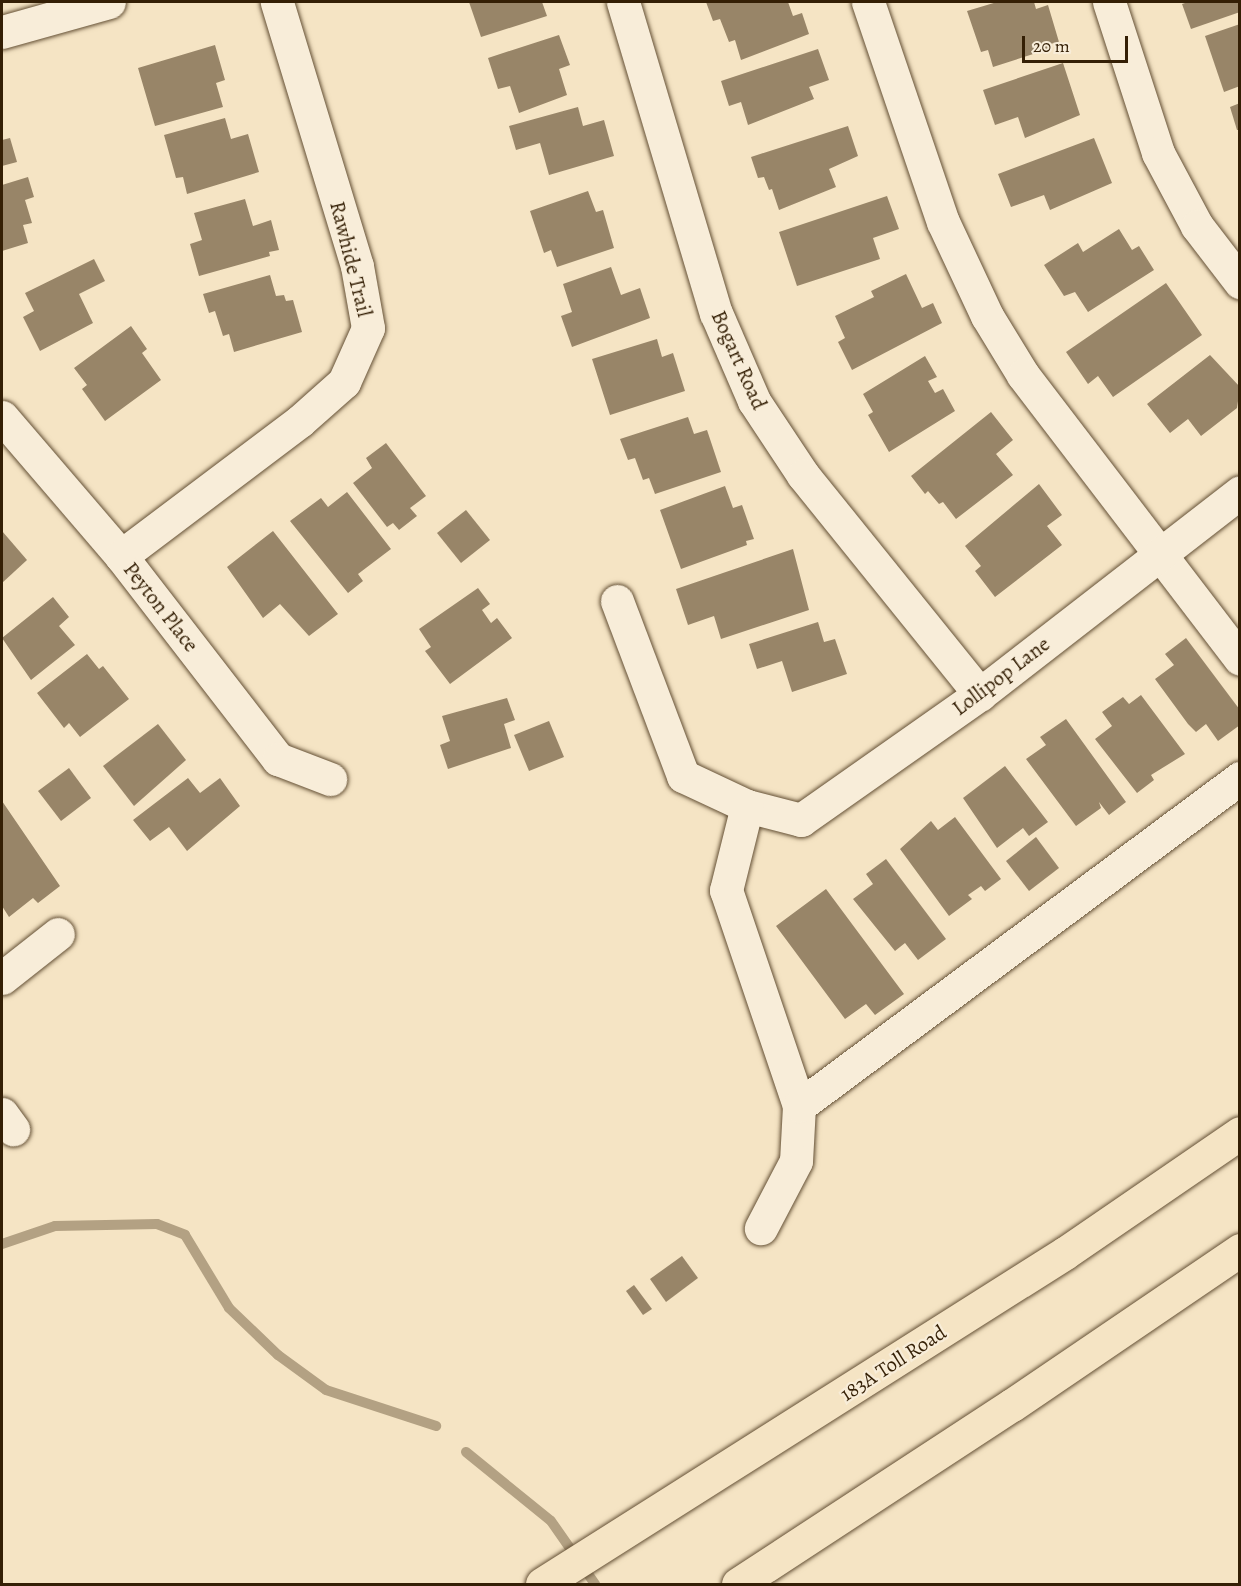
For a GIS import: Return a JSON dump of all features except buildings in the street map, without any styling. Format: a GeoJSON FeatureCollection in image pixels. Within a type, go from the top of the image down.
{"type":"FeatureCollection","features":[{"type":"Feature","properties":{"kind":"highway","name":"183A Toll Road"},"geometry":{"type":"LineString","coordinates":[[542,1584],[1055,1259],[1239,1133]]}},
{"type":"Feature","properties":{"kind":"highway"},"geometry":{"type":"LineString","coordinates":[[738,1584],[1012,1405],[1239,1250]]}},
{"type":"Feature","properties":{"kind":"street"},"geometry":{"type":"LineString","coordinates":[[2,32],[42,10],[110,2]]}},
{"type":"Feature","properties":{"kind":"street","name":"Rawhide Trail"},"geometry":{"type":"LineString","coordinates":[[121,556],[300,421],[344,382],[368,328],[357,266],[277,2]]}},
{"type":"Feature","properties":{"kind":"street","name":"Bogart Road"},"geometry":{"type":"LineString","coordinates":[[622,2],[716,313],[754,401],[803,475],[980,694]]}},
{"type":"Feature","properties":{"kind":"street"},"geometry":{"type":"LineString","coordinates":[[868,2],[943,222],[987,316],[1023,375],[1160,552],[1239,659]]}},
{"type":"Feature","properties":{"kind":"street"},"geometry":{"type":"LineString","coordinates":[[1109,2],[1158,153],[1197,226],[1239,282]]}},
{"type":"Feature","properties":{"kind":"street","name":"Peyton Place"},"geometry":{"type":"LineString","coordinates":[[2,417],[121,556],[278,759],[330,779]]}},
{"type":"Feature","properties":{"kind":"street","name":"Lollipop Lane"},"geometry":{"type":"LineString","coordinates":[[616,601],[682,776],[747,806],[801,820],[980,694],[1239,492]]}},
{"type":"Feature","properties":{"kind":"street"},"geometry":{"type":"LineString","coordinates":[[799,1106],[1239,778]]}},
{"type":"Feature","properties":{"kind":"street"},"geometry":{"type":"LineString","coordinates":[[747,806],[726,890],[799,1106],[796,1161],[761,1228]]}},
{"type":"Feature","properties":{"kind":"street"},"geometry":{"type":"LineString","coordinates":[[2,978],[58,934]]}},
{"type":"Feature","properties":{"kind":"waterway"},"geometry":{"type":"LineString","coordinates":[[2,1244],[55,1226],[157,1224],[185,1235],[229,1308],[278,1355],[326,1390],[436,1426]]}},
{"type":"Feature","properties":{"kind":"waterway"},"geometry":{"type":"LineString","coordinates":[[466,1452],[551,1521],[595,1584]]}}]}
